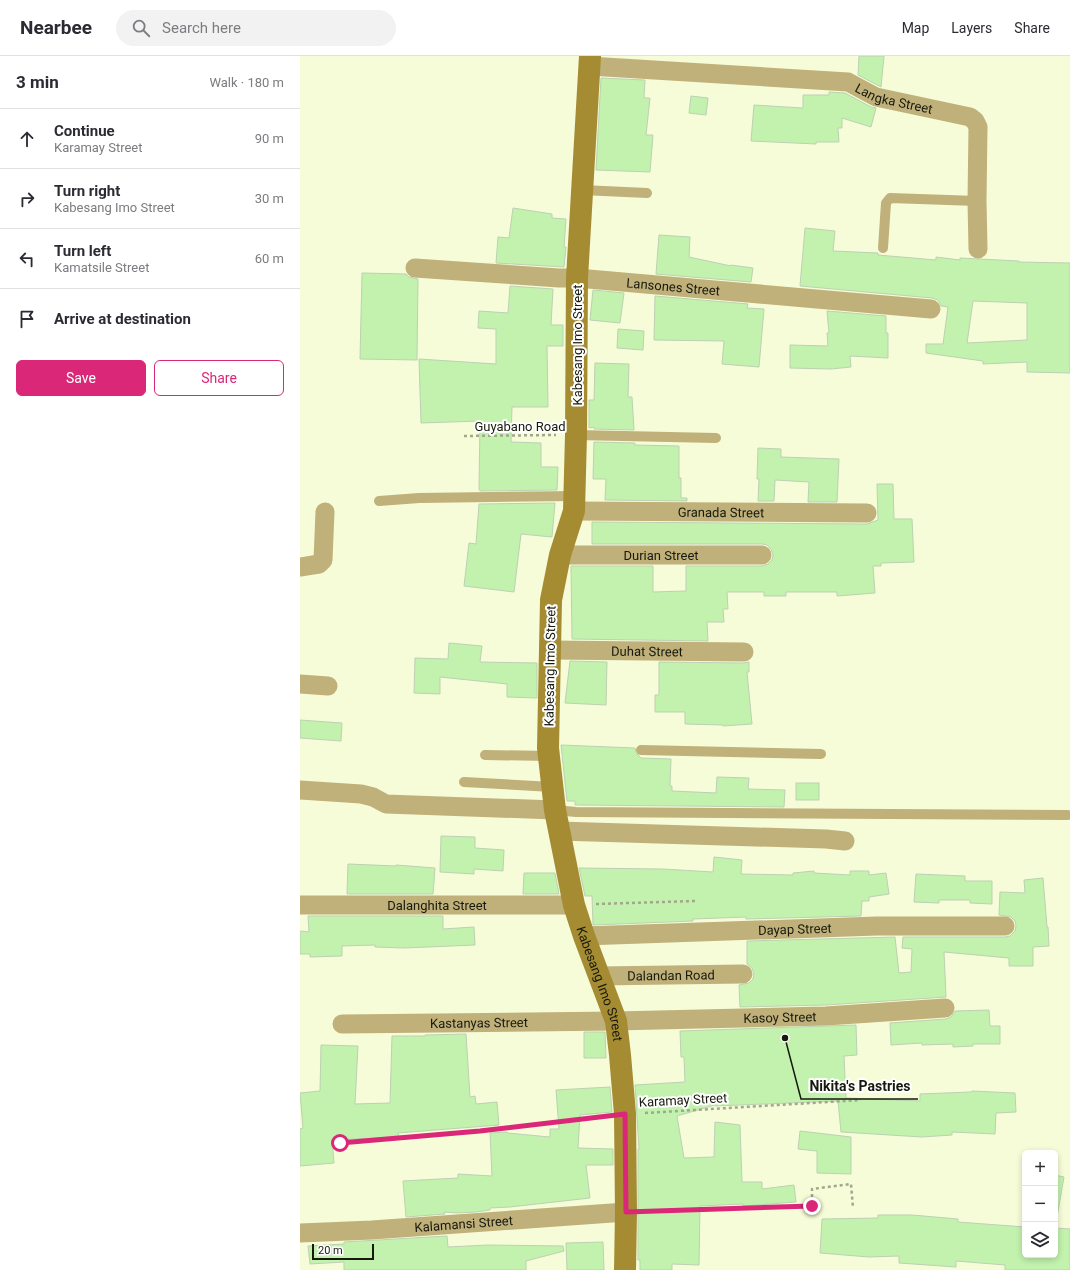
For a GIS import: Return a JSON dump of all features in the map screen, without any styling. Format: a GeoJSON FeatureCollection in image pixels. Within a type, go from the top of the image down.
{"type":"FeatureCollection","features":[{"type":"Feature","properties":{"kind":"main road","name":"Kabesang Imo Street"},"geometry":{"type":"LineString","coordinates":[[589,61],[577,278],[574,503],[560,555],[551,600],[550,650],[553,751],[552,787],[555,810],[574,905],[616,1021],[625,1114],[625,1270]]}},
{"type":"Feature","properties":{"kind":"street","name":"Langka Street"},"geometry":{"type":"LineString","coordinates":[[589,61],[848,82],[876,97],[970,117],[975,121],[978,127],[978,249]]}},
{"type":"Feature","properties":{"kind":"street","name":"Lansones Street"},"geometry":{"type":"LineString","coordinates":[[415,268],[577,278],[931,309]]}},
{"type":"Feature","properties":{"kind":"street","name":"Granada Street"},"geometry":{"type":"LineString","coordinates":[[574,503],[867,513]]}},
{"type":"Feature","properties":{"kind":"street"},"geometry":{"type":"LineString","coordinates":[[300,567],[319,564],[322,560],[325,512]]}},
{"type":"Feature","properties":{"kind":"street","name":"Durian Street"},"geometry":{"type":"LineString","coordinates":[[560,555],[762,555]]}},
{"type":"Feature","properties":{"kind":"street","name":"Duhat Street"},"geometry":{"type":"LineString","coordinates":[[550,650],[744,652]]}},
{"type":"Feature","properties":{"kind":"street"},"geometry":{"type":"LineString","coordinates":[[300,684],[328,686]]}},
{"type":"Feature","properties":{"kind":"street"},"geometry":{"type":"LineString","coordinates":[[300,790],[361,794],[373,797],[386,804],[555,810]]}},
{"type":"Feature","properties":{"kind":"street"},"geometry":{"type":"LineString","coordinates":[[559,831],[826,839],[845,841]]}},
{"type":"Feature","properties":{"kind":"street","name":"Dalanghita Street"},"geometry":{"type":"LineString","coordinates":[[300,905],[574,905]]}},
{"type":"Feature","properties":{"kind":"street","name":"Dayap Street"},"geometry":{"type":"LineString","coordinates":[[584,936],[877,926],[1005,926]]}},
{"type":"Feature","properties":{"kind":"street","name":"Dalandan Road"},"geometry":{"type":"LineString","coordinates":[[599,976],[743,974]]}},
{"type":"Feature","properties":{"kind":"street","name":"Kasoy Street"},"geometry":{"type":"LineString","coordinates":[[616,1021],[826,1016],[945,1008]]}},
{"type":"Feature","properties":{"kind":"street","name":"Kastanyas Street"},"geometry":{"type":"LineString","coordinates":[[342,1024],[616,1021]]}},
{"type":"Feature","properties":{"kind":"street","name":"Kalamansi Street"},"geometry":{"type":"LineString","coordinates":[[300,1233],[372,1230],[626,1212]]}},
{"type":"Feature","properties":{"kind":"lane"},"geometry":{"type":"LineString","coordinates":[[582,190],[647,193]]}},
{"type":"Feature","properties":{"kind":"lane"},"geometry":{"type":"LineString","coordinates":[[883,248],[886,203],[890,198],[977,201]]}},
{"type":"Feature","properties":{"kind":"lane"},"geometry":{"type":"LineString","coordinates":[[576,435],[716,438]]}},
{"type":"Feature","properties":{"kind":"lane"},"geometry":{"type":"LineString","coordinates":[[379,500],[434,498],[574,503]]}},
{"type":"Feature","properties":{"kind":"lane"},"geometry":{"type":"LineString","coordinates":[[641,750],[822,754]]}},
{"type":"Feature","properties":{"kind":"lane"},"geometry":{"type":"LineString","coordinates":[[485,755],[553,751]]}},
{"type":"Feature","properties":{"kind":"lane"},"geometry":{"type":"LineString","coordinates":[[464,782],[552,787]]}},
{"type":"Feature","properties":{"kind":"lane"},"geometry":{"type":"LineString","coordinates":[[555,810],[584,812],[1068,815]]}},
{"type":"Feature","properties":{"kind":"path","name":"Guyabano Road"},"geometry":{"type":"LineString","coordinates":[[464,436],[576,435]]}},
{"type":"Feature","properties":{"kind":"path"},"geometry":{"type":"LineString","coordinates":[[574,905],[695,900]]}},
{"type":"Feature","properties":{"kind":"path","name":"Karamay Street"},"geometry":{"type":"LineString","coordinates":[[340,1143],[480,1131],[625,1114],[861,1100]]}},
{"type":"Feature","properties":{"kind":"path"},"geometry":{"type":"LineString","coordinates":[[626,1212],[812,1206],[812,1189],[851,1184],[853,1208]]}},
{"type":"Feature","properties":{"kind":"building"},"geometry":{"type":"Polygon","coordinates":[[[859,56],[884,56],[881,87],[858,75],[859,56]]]}},
{"type":"Feature","properties":{"kind":"building"},"geometry":{"type":"Polygon","coordinates":[[[601,78],[645,80],[644,98],[650,98],[646,135],[653,135],[650,172],[596,170],[601,78]]]}},
{"type":"Feature","properties":{"kind":"building"},"geometry":{"type":"Polygon","coordinates":[[[829,92],[845,93],[871,107],[876,108],[871,127],[842,118],[842,128],[838,128],[839,142],[816,142],[816,144],[751,141],[754,105],[803,108],[803,95],[829,95],[829,92]]]}},
{"type":"Feature","properties":{"kind":"building"},"geometry":{"type":"Polygon","coordinates":[[[691,96],[708,98],[706,115],[689,113],[691,96]]]}},
{"type":"Feature","properties":{"kind":"building"},"geometry":{"type":"Polygon","coordinates":[[[513,208],[552,214],[552,218],[566,219],[564,267],[496,263],[498,237],[509,238],[513,208]]]}},
{"type":"Feature","properties":{"kind":"building"},"geometry":{"type":"Polygon","coordinates":[[[805,228],[835,231],[833,251],[878,253],[878,255],[936,260],[936,257],[960,260],[960,258],[1019,262],[1070,263],[1070,373],[1027,372],[1027,362],[983,364],[983,361],[926,353],[926,344],[943,344],[948,307],[941,306],[938,300],[932,298],[800,286],[805,228]],[[973,301],[967,343],[1027,340],[1027,303],[973,301]]]}},
{"type":"Feature","properties":{"kind":"building"},"geometry":{"type":"Polygon","coordinates":[[[659,235],[690,237],[689,257],[731,266],[753,268],[751,282],[656,274],[659,235]]]}},
{"type":"Feature","properties":{"kind":"building"},"geometry":{"type":"Polygon","coordinates":[[[362,273],[406,274],[409,277],[418,279],[417,360],[360,359],[362,273]]]}},
{"type":"Feature","properties":{"kind":"building"},"geometry":{"type":"Polygon","coordinates":[[[510,286],[553,289],[551,325],[563,325],[563,346],[547,346],[548,407],[512,407],[511,442],[541,443],[541,467],[558,467],[557,490],[480,491],[480,421],[421,423],[419,359],[496,364],[496,329],[478,328],[479,311],[508,313],[510,286]]]}},
{"type":"Feature","properties":{"kind":"building"},"geometry":{"type":"Polygon","coordinates":[[[593,290],[624,293],[620,323],[590,320],[593,290]]]}},
{"type":"Feature","properties":{"kind":"building"},"geometry":{"type":"Polygon","coordinates":[[[655,296],[748,304],[747,308],[764,309],[759,367],[722,364],[724,341],[654,340],[655,296]]]}},
{"type":"Feature","properties":{"kind":"building"},"geometry":{"type":"Polygon","coordinates":[[[827,311],[886,316],[888,358],[850,356],[851,367],[831,369],[790,368],[790,345],[828,346],[827,333],[829,333],[827,311]]]}},
{"type":"Feature","properties":{"kind":"building"},"geometry":{"type":"Polygon","coordinates":[[[618,329],[644,331],[643,350],[617,348],[618,329]]]}},
{"type":"Feature","properties":{"kind":"building"},"geometry":{"type":"Polygon","coordinates":[[[595,363],[629,364],[628,397],[632,397],[634,430],[594,429],[594,427],[589,428],[589,400],[594,400],[595,363]]]}},
{"type":"Feature","properties":{"kind":"building"},"geometry":{"type":"Polygon","coordinates":[[[594,442],[679,446],[679,478],[681,478],[681,498],[687,498],[687,501],[605,500],[606,479],[593,479],[594,442]]]}},
{"type":"Feature","properties":{"kind":"building"},"geometry":{"type":"Polygon","coordinates":[[[758,448],[781,449],[781,457],[839,459],[837,502],[808,502],[809,482],[775,480],[774,501],[758,501],[758,448]]]}},
{"type":"Feature","properties":{"kind":"building"},"geometry":{"type":"Polygon","coordinates":[[[877,484],[893,484],[894,519],[912,519],[914,562],[881,563],[881,566],[873,566],[875,593],[837,596],[837,592],[786,592],[786,596],[764,596],[764,592],[727,592],[728,609],[723,609],[724,622],[707,622],[708,641],[572,639],[571,566],[653,566],[653,592],[686,591],[686,566],[762,566],[768,564],[772,560],[773,555],[771,549],[767,545],[762,544],[592,544],[592,522],[867,524],[878,520],[877,484]]]}},
{"type":"Feature","properties":{"kind":"building"},"geometry":{"type":"Polygon","coordinates":[[[555,503],[552,537],[521,534],[514,592],[464,586],[469,543],[476,544],[479,504],[555,503]]]}},
{"type":"Feature","properties":{"kind":"building"},"geometry":{"type":"Polygon","coordinates":[[[449,643],[482,646],[480,662],[537,663],[537,698],[507,697],[507,684],[440,677],[440,694],[414,693],[415,658],[448,659],[449,643]]]}},
{"type":"Feature","properties":{"kind":"building"},"geometry":{"type":"Polygon","coordinates":[[[570,661],[607,662],[606,705],[565,703],[570,661]]]}},
{"type":"Feature","properties":{"kind":"building"},"geometry":{"type":"Polygon","coordinates":[[[659,662],[749,662],[749,672],[747,672],[752,724],[723,726],[685,724],[685,712],[655,712],[655,695],[659,695],[659,662]]]}},
{"type":"Feature","properties":{"kind":"building"},"geometry":{"type":"Polygon","coordinates":[[[300,720],[342,723],[341,741],[300,738],[300,720]]]}},
{"type":"Feature","properties":{"kind":"building"},"geometry":{"type":"Polygon","coordinates":[[[561,745],[635,748],[636,753],[641,758],[671,759],[670,786],[672,786],[672,791],[716,793],[717,777],[749,778],[748,789],[785,790],[784,807],[575,805],[575,801],[567,801],[561,745]]]}},
{"type":"Feature","properties":{"kind":"building"},"geometry":{"type":"Polygon","coordinates":[[[796,783],[819,783],[819,800],[796,800],[796,783]]]}},
{"type":"Feature","properties":{"kind":"building"},"geometry":{"type":"Polygon","coordinates":[[[441,836],[475,837],[475,848],[504,850],[503,871],[474,869],[474,874],[440,872],[441,836]]]}},
{"type":"Feature","properties":{"kind":"building"},"geometry":{"type":"Polygon","coordinates":[[[714,857],[742,860],[741,874],[793,875],[793,873],[814,871],[814,873],[850,875],[850,871],[869,871],[869,875],[886,873],[889,894],[869,897],[869,901],[862,901],[861,916],[746,919],[746,917],[693,919],[693,921],[593,925],[592,896],[585,896],[579,868],[663,869],[713,872],[714,857]]]}},
{"type":"Feature","properties":{"kind":"building"},"geometry":{"type":"Polygon","coordinates":[[[348,864],[396,865],[435,868],[433,894],[347,894],[348,864]]]}},
{"type":"Feature","properties":{"kind":"building"},"geometry":{"type":"Polygon","coordinates":[[[524,873],[555,873],[559,894],[523,894],[524,873]]]}},
{"type":"Feature","properties":{"kind":"building"},"geometry":{"type":"Polygon","coordinates":[[[916,874],[965,876],[965,881],[992,881],[992,904],[970,903],[970,900],[939,900],[939,903],[914,902],[916,874]]]}},
{"type":"Feature","properties":{"kind":"building"},"geometry":{"type":"Polygon","coordinates":[[[1043,878],[1049,946],[1033,947],[1033,966],[1009,966],[1009,958],[944,952],[946,997],[826,1005],[740,1007],[739,985],[749,983],[753,979],[754,974],[752,968],[747,964],[747,941],[895,937],[899,973],[911,972],[912,949],[902,948],[903,937],[1010,936],[1015,931],[1015,921],[1011,917],[999,915],[1000,892],[1025,893],[1024,880],[1043,878]]]}},
{"type":"Feature","properties":{"kind":"building"},"geometry":{"type":"Polygon","coordinates":[[[308,916],[443,916],[443,929],[474,927],[475,945],[404,948],[375,947],[375,945],[342,946],[342,956],[310,957],[310,954],[300,954],[300,931],[309,932],[308,916]]]}},
{"type":"Feature","properties":{"kind":"building"},"geometry":{"type":"Polygon","coordinates":[[[989,1010],[990,1026],[1000,1026],[1000,1044],[973,1044],[973,1046],[953,1047],[953,1044],[922,1045],[922,1043],[891,1045],[890,1023],[946,1019],[951,1017],[955,1011],[989,1010]]]}},
{"type":"Feature","properties":{"kind":"building"},"geometry":{"type":"Polygon","coordinates":[[[856,1025],[857,1055],[844,1056],[846,1098],[920,1101],[920,1094],[972,1091],[1015,1093],[1016,1112],[996,1113],[995,1134],[952,1132],[952,1135],[922,1137],[841,1132],[838,1101],[715,1105],[677,1116],[684,1158],[714,1157],[715,1122],[740,1125],[742,1182],[762,1182],[762,1189],[794,1185],[796,1202],[743,1206],[743,1204],[700,1206],[699,1265],[672,1264],[672,1270],[640,1270],[640,1260],[638,1260],[639,1149],[635,1085],[685,1082],[684,1057],[681,1057],[680,1031],[856,1025]]]}},
{"type":"Feature","properties":{"kind":"building"},"geometry":{"type":"Polygon","coordinates":[[[584,1032],[605,1032],[606,1058],[584,1058],[584,1032]]]}},
{"type":"Feature","properties":{"kind":"building"},"geometry":{"type":"Polygon","coordinates":[[[466,1034],[470,1097],[475,1096],[476,1104],[497,1102],[499,1125],[398,1133],[399,1137],[332,1140],[334,1163],[300,1166],[300,1129],[303,1128],[300,1093],[320,1091],[321,1045],[358,1046],[355,1104],[390,1103],[392,1036],[466,1034]]]}},
{"type":"Feature","properties":{"kind":"building"},"geometry":{"type":"Polygon","coordinates":[[[610,1087],[612,1112],[580,1115],[578,1148],[613,1149],[613,1165],[586,1165],[590,1198],[490,1208],[490,1210],[476,1212],[444,1212],[445,1214],[406,1217],[403,1181],[458,1178],[458,1174],[492,1176],[490,1133],[507,1132],[550,1137],[550,1129],[559,1129],[556,1090],[610,1087]]]}},
{"type":"Feature","properties":{"kind":"building"},"geometry":{"type":"Polygon","coordinates":[[[800,1131],[851,1137],[851,1174],[817,1173],[817,1151],[798,1149],[800,1131]]]}},
{"type":"Feature","properties":{"kind":"building"},"geometry":{"type":"Polygon","coordinates":[[[1058,1176],[1064,1177],[1058,1211],[1058,1176]]]}},
{"type":"Feature","properties":{"kind":"building"},"geometry":{"type":"Polygon","coordinates":[[[878,1215],[912,1215],[958,1219],[958,1222],[1022,1227],[1022,1258],[1058,1258],[1058,1228],[1070,1229],[1070,1270],[1005,1270],[1005,1265],[956,1261],[956,1267],[899,1263],[899,1256],[869,1257],[820,1253],[822,1219],[878,1218],[878,1215]]]}},
{"type":"Feature","properties":{"kind":"building"},"geometry":{"type":"Polygon","coordinates":[[[447,1236],[448,1247],[488,1245],[563,1246],[564,1251],[526,1261],[526,1270],[344,1270],[344,1262],[310,1264],[308,1246],[344,1244],[344,1242],[447,1236]]]}},
{"type":"Feature","properties":{"kind":"building"},"geometry":{"type":"Polygon","coordinates":[[[603,1242],[604,1270],[567,1270],[566,1243],[603,1242]]]}},
{"type":"Feature","properties":{"kind":"place","name":"Nikita's Pastries"},"geometry":{"type":"Point","coordinates":[785,1038]}},
{"type":"Feature","properties":{"kind":"route"},"geometry":{"type":"LineString","coordinates":[[340,1143],[480,1131],[625,1114],[626,1212],[812,1206]]}}]}
